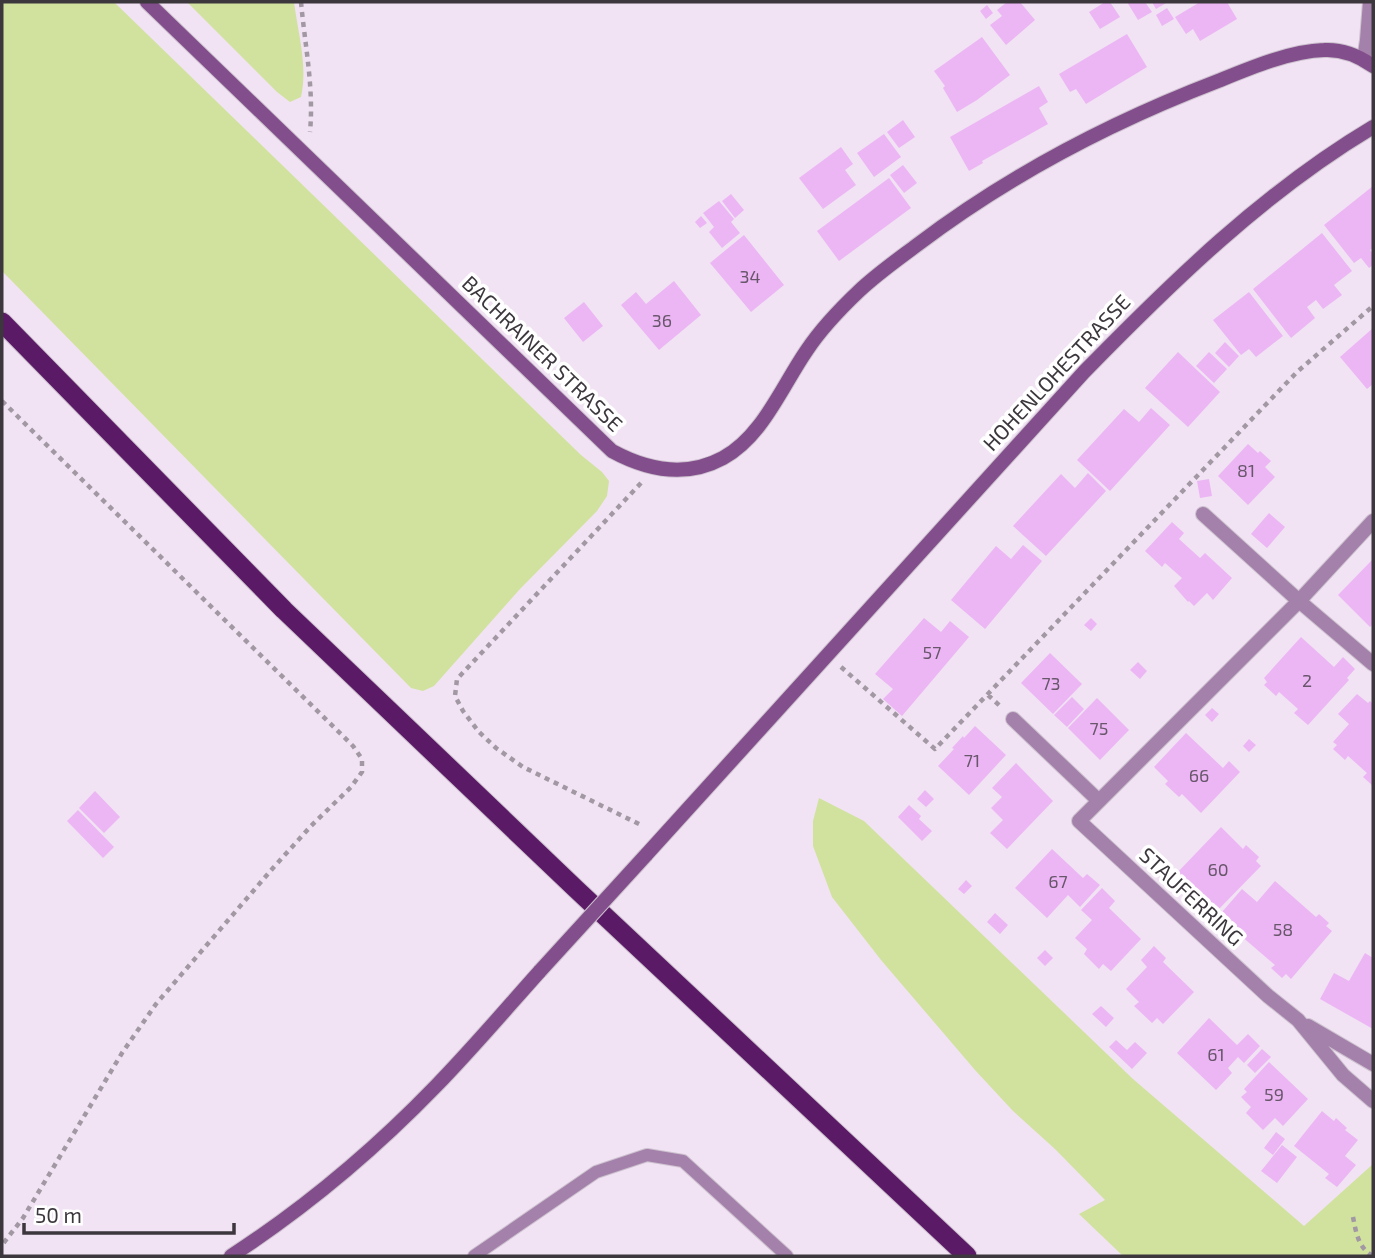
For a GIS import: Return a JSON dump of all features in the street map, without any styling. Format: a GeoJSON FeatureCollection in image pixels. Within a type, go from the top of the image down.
{"type":"FeatureCollection","features":[{"type":"Feature","properties":{"kind":"highway"},"geometry":{"type":"LineString","coordinates":[[2,323],[284,610],[967,1256]]}},
{"type":"Feature","properties":{"kind":"main road","name":"BACHRAINER STRASSE"},"geometry":{"type":"LineString","coordinates":[[147,2],[612,450],[632,462],[678,470],[701,467],[723,458],[741,445],[758,426],[820,332],[860,290],[928,236],[1016,178],[1122,122],[1237,73],[1298,54],[1323,50],[1342,51],[1369,63]]}},
{"type":"Feature","properties":{"kind":"main road","name":"HOHENLOHESTRASSE"},"geometry":{"type":"LineString","coordinates":[[231,1256],[362,1157],[436,1086],[1084,372],[1136,319],[1200,257],[1255,211],[1373,127]]}},
{"type":"Feature","properties":{"kind":"street"},"geometry":{"type":"LineString","coordinates":[[1369,63],[1367,40],[1370,2]]}},
{"type":"Feature","properties":{"kind":"street"},"geometry":{"type":"LineString","coordinates":[[1203,513],[1373,664]]}},
{"type":"Feature","properties":{"kind":"street","name":"STAUFERRING"},"geometry":{"type":"LineString","coordinates":[[1373,521],[1299,601],[1079,821],[1268,996],[1298,1020],[1373,1064]]}},
{"type":"Feature","properties":{"kind":"street"},"geometry":{"type":"LineString","coordinates":[[1013,719],[1099,802]]}},
{"type":"Feature","properties":{"kind":"street","name":"STAUFERRING"},"geometry":{"type":"LineString","coordinates":[[1298,1020],[1343,1075],[1373,1101]]}},
{"type":"Feature","properties":{"kind":"lane"},"geometry":{"type":"LineString","coordinates":[[474,1256],[596,1172],[647,1155],[683,1161],[787,1256]]}},
{"type":"Feature","properties":{"kind":"path"},"geometry":{"type":"LineString","coordinates":[[300,2],[310,68],[312,108],[308,157]]}},
{"type":"Feature","properties":{"kind":"path"},"geometry":{"type":"LineString","coordinates":[[827,655],[935,749],[1297,372],[1373,306]]}},
{"type":"Feature","properties":{"kind":"path"},"geometry":{"type":"LineString","coordinates":[[2,401],[353,746],[362,759],[362,772],[351,787],[273,868],[156,1004],[122,1053],[23,1218],[2,1245]]}},
{"type":"Feature","properties":{"kind":"path"},"geometry":{"type":"LineString","coordinates":[[645,827],[514,761],[479,732],[455,696],[457,679],[655,468]]}},
{"type":"Feature","properties":{"kind":"path"},"geometry":{"type":"LineString","coordinates":[[1353,1217],[1358,1239],[1366,1252],[1373,1256]]}},
{"type":"Feature","properties":{"kind":"green space"},"geometry":{"type":"Polygon","coordinates":[[[2,2],[114,2],[609,481],[607,496],[597,511],[520,589],[434,686],[423,691],[411,688],[2,271],[2,2]]]}},
{"type":"Feature","properties":{"kind":"green space"},"geometry":{"type":"Polygon","coordinates":[[[187,2],[294,2],[303,61],[301,97],[290,102],[277,92],[187,2]]]}},
{"type":"Feature","properties":{"kind":"green space"},"geometry":{"type":"Polygon","coordinates":[[[819,798],[864,821],[1133,1079],[1304,1226],[1373,1164],[1373,1256],[1123,1256],[1079,1214],[1105,1200],[1013,1111],[975,1070],[881,960],[832,897],[813,846],[813,821],[819,798]]]}},
{"type":"Feature","properties":{"kind":"building"},"geometry":{"type":"Polygon","coordinates":[[[1007,2],[1020,2],[1035,20],[1006,45],[990,25],[1002,16],[997,10],[1007,2]]]}},
{"type":"Feature","properties":{"kind":"building"},"geometry":{"type":"Polygon","coordinates":[[[1105,2],[1110,2],[1120,17],[1100,29],[1089,12],[1105,2]]]}},
{"type":"Feature","properties":{"kind":"building"},"geometry":{"type":"Polygon","coordinates":[[[1127,2],[1145,2],[1152,12],[1138,20],[1127,2]]]}},
{"type":"Feature","properties":{"kind":"building"},"geometry":{"type":"Polygon","coordinates":[[[1152,2],[1168,2],[1156,9],[1152,2]]]}},
{"type":"Feature","properties":{"kind":"building"},"geometry":{"type":"Polygon","coordinates":[[[1200,2],[1227,2],[1237,19],[1200,41],[1193,29],[1186,34],[1175,17],[1200,2]]]}},
{"type":"Feature","properties":{"kind":"building"},"geometry":{"type":"Polygon","coordinates":[[[987,5],[993,13],[986,19],[980,11],[987,5]]]}},
{"type":"Feature","properties":{"kind":"building"},"geometry":{"type":"Polygon","coordinates":[[[1167,8],[1174,19],[1162,26],[1156,15],[1167,8]]]}},
{"type":"Feature","properties":{"kind":"building"},"geometry":{"type":"Polygon","coordinates":[[[1127,34],[1147,67],[1086,104],[1076,89],[1070,92],[1059,74],[1127,34]]]}},
{"type":"Feature","properties":{"kind":"building"},"geometry":{"type":"Polygon","coordinates":[[[982,37],[1010,75],[957,112],[943,88],[945,86],[934,71],[982,37]]]}},
{"type":"Feature","properties":{"kind":"building"},"geometry":{"type":"Polygon","coordinates":[[[1039,86],[1048,102],[1039,108],[1048,124],[969,171],[950,137],[1039,86]]]}},
{"type":"Feature","properties":{"kind":"building"},"geometry":{"type":"Polygon","coordinates":[[[903,120],[915,137],[899,148],[887,132],[903,120]]]}},
{"type":"Feature","properties":{"kind":"building"},"geometry":{"type":"Polygon","coordinates":[[[884,134],[901,157],[874,177],[857,153],[884,134]]]}},
{"type":"Feature","properties":{"kind":"building"},"geometry":{"type":"Polygon","coordinates":[[[841,147],[853,164],[845,170],[856,185],[823,209],[799,178],[841,147]]]}},
{"type":"Feature","properties":{"kind":"building"},"geometry":{"type":"Polygon","coordinates":[[[903,165],[917,183],[904,193],[890,175],[903,165]]]}},
{"type":"Feature","properties":{"kind":"building"},"geometry":{"type":"Polygon","coordinates":[[[889,178],[911,208],[839,261],[817,231],[889,178]]]}},
{"type":"Feature","properties":{"kind":"building"},"geometry":{"type":"Polygon","coordinates":[[[1373,186],[1373,248],[1370,250],[1373,254],[1373,265],[1369,268],[1361,258],[1354,263],[1324,225],[1373,186]]]}},
{"type":"Feature","properties":{"kind":"building"},"geometry":{"type":"Polygon","coordinates":[[[731,194],[744,210],[735,218],[722,201],[731,194]]]}},
{"type":"Feature","properties":{"kind":"building"},"geometry":{"type":"Polygon","coordinates":[[[719,201],[734,219],[731,222],[740,233],[722,248],[709,232],[714,227],[703,213],[719,201]]]}},
{"type":"Feature","properties":{"kind":"building"},"geometry":{"type":"Polygon","coordinates":[[[701,216],[707,223],[700,228],[695,222],[701,216]]]}},
{"type":"Feature","properties":{"kind":"building"},"geometry":{"type":"Polygon","coordinates":[[[1322,233],[1352,271],[1334,285],[1342,295],[1323,309],[1316,300],[1307,307],[1315,318],[1291,338],[1253,289],[1322,233]]]}},
{"type":"Feature","properties":{"kind":"building"},"geometry":{"type":"Polygon","coordinates":[[[744,235],[784,285],[751,312],[710,263],[744,235]]]}},
{"type":"Feature","properties":{"kind":"building"},"geometry":{"type":"Polygon","coordinates":[[[674,281],[701,315],[659,350],[621,305],[636,292],[646,304],[674,281]]]}},
{"type":"Feature","properties":{"kind":"building"},"geometry":{"type":"Polygon","coordinates":[[[1249,292],[1283,336],[1256,357],[1249,349],[1241,355],[1213,320],[1249,292]]]}},
{"type":"Feature","properties":{"kind":"building"},"geometry":{"type":"Polygon","coordinates":[[[584,302],[603,326],[583,342],[564,318],[584,302]]]}},
{"type":"Feature","properties":{"kind":"building"},"geometry":{"type":"Polygon","coordinates":[[[1373,328],[1373,384],[1367,389],[1340,357],[1373,328]]]}},
{"type":"Feature","properties":{"kind":"building"},"geometry":{"type":"Polygon","coordinates":[[[1225,342],[1239,356],[1229,367],[1215,353],[1225,342]]]}},
{"type":"Feature","properties":{"kind":"building"},"geometry":{"type":"Polygon","coordinates":[[[1178,352],[1220,392],[1188,427],[1145,388],[1178,352]]]}},
{"type":"Feature","properties":{"kind":"building"},"geometry":{"type":"Polygon","coordinates":[[[1209,352],[1227,369],[1214,383],[1196,366],[1209,352]]]}},
{"type":"Feature","properties":{"kind":"building"},"geometry":{"type":"Polygon","coordinates":[[[1151,408],[1170,425],[1110,491],[1077,460],[1124,409],[1139,422],[1151,408]]]}},
{"type":"Feature","properties":{"kind":"building"},"geometry":{"type":"Polygon","coordinates":[[[1248,444],[1271,461],[1265,467],[1275,477],[1248,505],[1218,476],[1248,444]]]}},
{"type":"Feature","properties":{"kind":"building"},"geometry":{"type":"Polygon","coordinates":[[[1088,473],[1106,491],[1046,556],[1013,526],[1061,474],[1075,488],[1088,473]]]}},
{"type":"Feature","properties":{"kind":"building"},"geometry":{"type":"Polygon","coordinates":[[[1209,479],[1212,496],[1200,498],[1197,481],[1209,479]]]}},
{"type":"Feature","properties":{"kind":"building"},"geometry":{"type":"Polygon","coordinates":[[[1269,513],[1285,527],[1267,548],[1251,534],[1269,513]]]}},
{"type":"Feature","properties":{"kind":"building"},"geometry":{"type":"Polygon","coordinates":[[[1172,522],[1184,533],[1179,539],[1200,558],[1205,553],[1232,578],[1213,600],[1207,593],[1194,606],[1188,602],[1174,586],[1182,578],[1165,563],[1162,567],[1145,551],[1172,522]]]}},
{"type":"Feature","properties":{"kind":"building"},"geometry":{"type":"Polygon","coordinates":[[[1023,545],[1042,561],[985,629],[951,600],[996,546],[1011,559],[1023,545]]]}},
{"type":"Feature","properties":{"kind":"building"},"geometry":{"type":"Polygon","coordinates":[[[1373,559],[1373,624],[1370,627],[1338,595],[1373,559]]]}},
{"type":"Feature","properties":{"kind":"building"},"geometry":{"type":"Polygon","coordinates":[[[924,618],[941,632],[950,621],[969,637],[902,716],[883,699],[893,689],[875,674],[924,618]]]}},
{"type":"Feature","properties":{"kind":"building"},"geometry":{"type":"Polygon","coordinates":[[[1091,618],[1097,624],[1091,631],[1084,625],[1091,618]]]}},
{"type":"Feature","properties":{"kind":"building"},"geometry":{"type":"Polygon","coordinates":[[[1301,637],[1334,667],[1343,657],[1355,669],[1347,678],[1349,680],[1308,725],[1294,713],[1298,709],[1279,692],[1276,696],[1264,685],[1267,682],[1264,678],[1301,637]]]}},
{"type":"Feature","properties":{"kind":"building"},"geometry":{"type":"Polygon","coordinates":[[[1050,653],[1082,684],[1053,714],[1021,683],[1050,653]]]}},
{"type":"Feature","properties":{"kind":"building"},"geometry":{"type":"Polygon","coordinates":[[[1138,662],[1147,671],[1140,679],[1130,670],[1138,662]]]}},
{"type":"Feature","properties":{"kind":"building"},"geometry":{"type":"Polygon","coordinates":[[[1357,694],[1373,704],[1373,786],[1363,777],[1367,773],[1348,756],[1345,760],[1333,749],[1337,745],[1333,742],[1349,724],[1338,714],[1357,694]]]}},
{"type":"Feature","properties":{"kind":"building"},"geometry":{"type":"Polygon","coordinates":[[[1072,697],[1084,709],[1067,727],[1054,715],[1072,697]]]}},
{"type":"Feature","properties":{"kind":"building"},"geometry":{"type":"Polygon","coordinates":[[[1097,698],[1129,730],[1100,760],[1068,728],[1097,698]]]}},
{"type":"Feature","properties":{"kind":"building"},"geometry":{"type":"Polygon","coordinates":[[[1212,708],[1219,714],[1212,722],[1205,715],[1212,708]]]}},
{"type":"Feature","properties":{"kind":"building"},"geometry":{"type":"Polygon","coordinates":[[[975,726],[1006,755],[969,795],[938,766],[975,726]]]}},
{"type":"Feature","properties":{"kind":"building"},"geometry":{"type":"Polygon","coordinates":[[[1186,733],[1223,768],[1229,761],[1240,772],[1201,813],[1182,794],[1179,797],[1165,784],[1168,781],[1154,767],[1186,733]]]}},
{"type":"Feature","properties":{"kind":"building"},"geometry":{"type":"Polygon","coordinates":[[[1249,739],[1256,745],[1249,752],[1243,746],[1249,739]]]}},
{"type":"Feature","properties":{"kind":"building"},"geometry":{"type":"Polygon","coordinates":[[[1016,763],[1053,801],[1007,849],[990,833],[1003,820],[991,808],[1002,797],[992,788],[1016,763]]]}},
{"type":"Feature","properties":{"kind":"building"},"geometry":{"type":"Polygon","coordinates":[[[925,790],[934,799],[926,807],[917,799],[925,790]]]}},
{"type":"Feature","properties":{"kind":"building"},"geometry":{"type":"Polygon","coordinates":[[[95,791],[120,817],[104,833],[79,808],[95,791]]]}},
{"type":"Feature","properties":{"kind":"building"},"geometry":{"type":"Polygon","coordinates":[[[909,805],[932,831],[922,841],[898,817],[909,805]]]}},
{"type":"Feature","properties":{"kind":"building"},"geometry":{"type":"Polygon","coordinates":[[[78,810],[114,847],[103,858],[67,821],[78,810]]]}},
{"type":"Feature","properties":{"kind":"building"},"geometry":{"type":"Polygon","coordinates":[[[1221,827],[1243,849],[1246,845],[1259,857],[1256,861],[1261,866],[1216,912],[1211,908],[1207,912],[1194,899],[1198,895],[1176,874],[1221,827]]]}},
{"type":"Feature","properties":{"kind":"building"},"geometry":{"type":"Polygon","coordinates":[[[1052,849],[1083,878],[1087,874],[1100,885],[1080,907],[1068,895],[1047,918],[1015,888],[1052,849]]]}},
{"type":"Feature","properties":{"kind":"building"},"geometry":{"type":"Polygon","coordinates":[[[966,880],[972,886],[964,894],[958,889],[966,880]]]}},
{"type":"Feature","properties":{"kind":"building"},"geometry":{"type":"Polygon","coordinates":[[[1275,881],[1316,917],[1319,914],[1329,923],[1326,926],[1332,931],[1291,979],[1286,974],[1282,978],[1271,968],[1275,965],[1233,929],[1237,925],[1222,912],[1242,889],[1257,902],[1275,881]]]}},
{"type":"Feature","properties":{"kind":"building"},"geometry":{"type":"Polygon","coordinates":[[[1102,888],[1115,901],[1109,908],[1141,939],[1111,971],[1103,964],[1099,969],[1084,954],[1087,949],[1075,938],[1092,920],[1081,910],[1102,888]]]}},
{"type":"Feature","properties":{"kind":"building"},"geometry":{"type":"Polygon","coordinates":[[[995,913],[1008,925],[1000,934],[987,922],[995,913]]]}},
{"type":"Feature","properties":{"kind":"building"},"geometry":{"type":"Polygon","coordinates":[[[1154,946],[1166,958],[1163,962],[1194,992],[1163,1024],[1157,1018],[1152,1023],[1134,1006],[1139,1002],[1126,989],[1147,967],[1141,960],[1154,946]]]}},
{"type":"Feature","properties":{"kind":"building"},"geometry":{"type":"Polygon","coordinates":[[[1045,950],[1053,958],[1045,966],[1037,958],[1045,950]]]}},
{"type":"Feature","properties":{"kind":"building"},"geometry":{"type":"Polygon","coordinates":[[[1365,953],[1373,958],[1373,1029],[1320,999],[1334,973],[1349,981],[1365,953]]]}},
{"type":"Feature","properties":{"kind":"building"},"geometry":{"type":"Polygon","coordinates":[[[1101,1006],[1114,1018],[1106,1027],[1092,1014],[1101,1006]]]}},
{"type":"Feature","properties":{"kind":"building"},"geometry":{"type":"Polygon","coordinates":[[[1209,1018],[1237,1045],[1248,1034],[1260,1046],[1244,1063],[1238,1057],[1228,1068],[1232,1073],[1216,1090],[1177,1053],[1209,1018]]]}},
{"type":"Feature","properties":{"kind":"building"},"geometry":{"type":"Polygon","coordinates":[[[1116,1040],[1127,1050],[1135,1042],[1147,1053],[1132,1069],[1109,1047],[1116,1040]]]}},
{"type":"Feature","properties":{"kind":"building"},"geometry":{"type":"Polygon","coordinates":[[[1262,1049],[1271,1057],[1255,1073],[1247,1065],[1262,1049]]]}},
{"type":"Feature","properties":{"kind":"building"},"geometry":{"type":"Polygon","coordinates":[[[1269,1062],[1308,1099],[1283,1126],[1275,1118],[1263,1130],[1246,1113],[1251,1107],[1241,1097],[1247,1092],[1244,1089],[1269,1062]]]}},
{"type":"Feature","properties":{"kind":"building"},"geometry":{"type":"Polygon","coordinates":[[[1322,1111],[1334,1121],[1336,1118],[1347,1128],[1345,1130],[1358,1140],[1345,1156],[1356,1165],[1337,1187],[1325,1178],[1329,1174],[1294,1146],[1322,1111]]]}},
{"type":"Feature","properties":{"kind":"building"},"geometry":{"type":"Polygon","coordinates":[[[1276,1132],[1285,1139],[1273,1155],[1264,1148],[1276,1132]]]}},
{"type":"Feature","properties":{"kind":"building"},"geometry":{"type":"Polygon","coordinates":[[[1282,1145],[1297,1157],[1277,1183],[1261,1171],[1282,1145]]]}}]}
